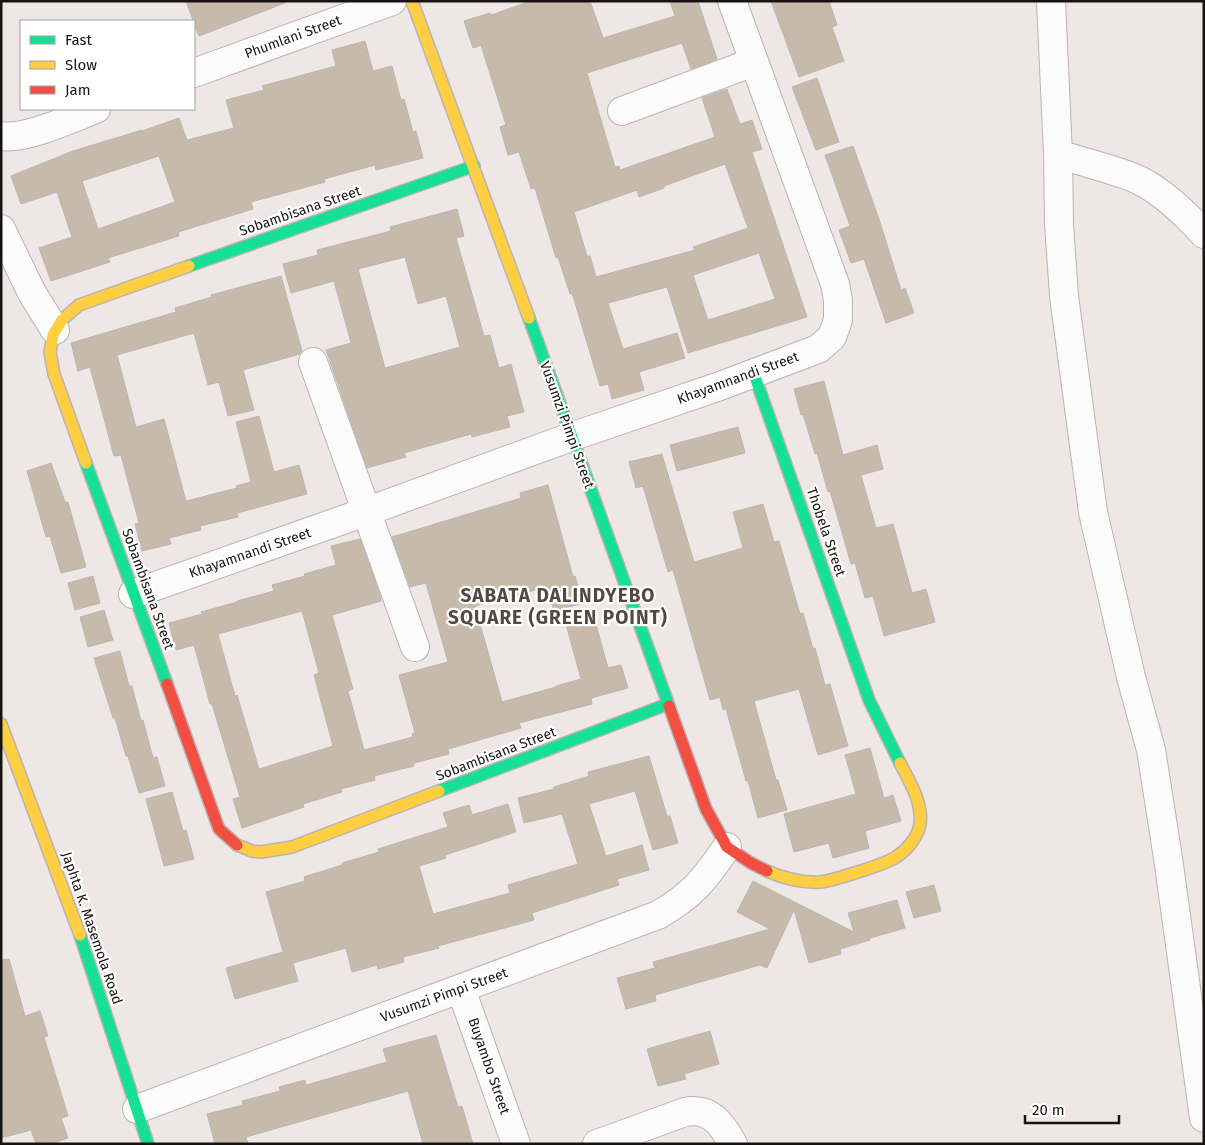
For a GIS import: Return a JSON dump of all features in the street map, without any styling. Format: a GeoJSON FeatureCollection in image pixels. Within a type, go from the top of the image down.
{"type":"FeatureCollection","features":[{"type":"Feature","properties":{"kind":"street","name":"Phumlani Street"},"geometry":{"type":"LineString","coordinates":[[195,73],[392,1]]}},
{"type":"Feature","properties":{"kind":"street","name":"Vusumzi Pimpi Street"},"geometry":{"type":"LineString","coordinates":[[412,1],[474,166],[706,809],[727,847],[751,863],[770,872],[807,882],[835,879],[895,858]]}},
{"type":"Feature","properties":{"kind":"street","name":"Khayamnandi Street"},"geometry":{"type":"LineString","coordinates":[[133,594],[368,512],[571,437],[754,374],[818,349],[832,337],[838,320],[838,300],[834,284],[732,1]]}},
{"type":"Feature","properties":{"kind":"street"},"geometry":{"type":"LineString","coordinates":[[1051,1],[1058,154],[1059,224],[1064,296],[1093,512],[1131,677],[1151,750],[1204,1118]]}},
{"type":"Feature","properties":{"kind":"street"},"geometry":{"type":"LineString","coordinates":[[622,111],[754,62]]}},
{"type":"Feature","properties":{"kind":"street"},"geometry":{"type":"LineString","coordinates":[[1,136],[8,137],[26,134],[93,110]]}},
{"type":"Feature","properties":{"kind":"street"},"geometry":{"type":"LineString","coordinates":[[1058,154],[1133,178],[1166,198],[1188,216],[1204,234]]}},
{"type":"Feature","properties":{"kind":"street","name":"Sobambisana Street"},"geometry":{"type":"LineString","coordinates":[[474,166],[79,305],[66,316],[55,330],[49,356],[133,594],[219,829],[230,842],[249,851],[270,853],[292,847],[668,704]]}},
{"type":"Feature","properties":{"kind":"street"},"geometry":{"type":"LineString","coordinates":[[1,228],[32,293],[55,330]]}},
{"type":"Feature","properties":{"kind":"street"},"geometry":{"type":"LineString","coordinates":[[313,362],[415,647]]}},
{"type":"Feature","properties":{"kind":"street","name":"Thobela Street"},"geometry":{"type":"LineString","coordinates":[[754,374],[869,700],[914,791],[920,810],[920,824],[915,838],[895,858]]}},
{"type":"Feature","properties":{"kind":"street","name":"Japhta K. Masemola Road"},"geometry":{"type":"LineString","coordinates":[[1,724],[80,934],[148,1144]]}},
{"type":"Feature","properties":{"kind":"street","name":"Vusumzi Pimpi Street"},"geometry":{"type":"LineString","coordinates":[[137,1109],[658,915],[695,890],[727,847]]}},
{"type":"Feature","properties":{"kind":"street","name":"Buyambo Street"},"geometry":{"type":"LineString","coordinates":[[462,989],[516,1144]]}},
{"type":"Feature","properties":{"kind":"street"},"geometry":{"type":"LineString","coordinates":[[597,1144],[685,1112],[696,1110],[709,1114],[718,1121],[732,1144]]}},
{"type":"Feature","properties":{"kind":"building"},"geometry":{"type":"Polygon","coordinates":[[[186,1],[285,1],[285,3],[199,36],[195,20],[193,20],[186,1]]]}},
{"type":"Feature","properties":{"kind":"building"},"geometry":{"type":"Polygon","coordinates":[[[531,1],[590,1],[603,38],[675,16],[670,1],[698,1],[717,59],[691,69],[682,43],[587,73],[615,167],[619,166],[620,170],[715,137],[702,98],[727,89],[740,124],[752,120],[762,149],[752,152],[807,317],[688,353],[667,287],[608,303],[623,349],[677,333],[685,358],[639,372],[644,390],[612,399],[608,384],[600,386],[572,293],[570,294],[558,257],[556,258],[535,188],[531,189],[519,152],[508,155],[500,127],[506,125],[481,45],[473,48],[464,21],[490,13],[491,15],[531,1]],[[725,164],[639,197],[637,190],[574,212],[587,256],[590,256],[596,277],[695,250],[693,247],[748,228],[725,164]],[[759,253],[693,275],[708,320],[775,299],[759,253]]]}},
{"type":"Feature","properties":{"kind":"building"},"geometry":{"type":"Polygon","coordinates":[[[771,1],[829,1],[837,25],[832,27],[844,61],[799,77],[771,1]]]}},
{"type":"Feature","properties":{"kind":"building"},"geometry":{"type":"Polygon","coordinates":[[[365,41],[373,71],[392,66],[401,100],[404,99],[413,132],[416,131],[423,158],[376,170],[375,165],[324,179],[325,182],[251,202],[253,209],[178,232],[179,236],[108,258],[110,262],[51,281],[39,248],[72,237],[57,192],[21,204],[11,176],[73,151],[179,118],[187,140],[234,128],[226,100],[264,90],[262,86],[336,66],[332,50],[365,41]],[[159,156],[82,181],[98,229],[175,202],[159,156]]]}},
{"type":"Feature","properties":{"kind":"building"},"geometry":{"type":"Polygon","coordinates":[[[817,78],[839,142],[816,150],[792,87],[817,78]]]}},
{"type":"Feature","properties":{"kind":"building"},"geometry":{"type":"Polygon","coordinates":[[[853,146],[880,222],[901,290],[905,288],[914,313],[886,323],[864,259],[851,263],[839,230],[850,226],[825,155],[853,146]]]}},
{"type":"Feature","properties":{"kind":"building"},"geometry":{"type":"Polygon","coordinates":[[[457,209],[464,236],[456,238],[484,336],[490,335],[499,368],[511,364],[524,412],[507,416],[510,427],[472,437],[471,434],[404,453],[406,457],[367,468],[326,350],[351,343],[334,281],[291,293],[283,264],[318,255],[317,250],[391,231],[390,227],[457,209]],[[405,257],[358,269],[385,368],[460,347],[446,296],[418,304],[405,257]]]}},
{"type":"Feature","properties":{"kind":"building"},"geometry":{"type":"Polygon","coordinates":[[[281,276],[302,351],[300,354],[243,370],[254,410],[228,416],[219,382],[208,385],[194,333],[117,355],[136,427],[164,419],[186,501],[237,488],[236,486],[251,482],[236,422],[259,416],[274,472],[299,465],[307,494],[237,513],[238,517],[200,526],[201,530],[169,538],[171,544],[142,551],[135,524],[139,523],[121,455],[114,456],[90,367],[78,371],[71,343],[176,312],[175,308],[212,297],[211,295],[281,276]]]}},
{"type":"Feature","properties":{"kind":"building"},"geometry":{"type":"Polygon","coordinates":[[[824,381],[843,455],[877,445],[883,469],[861,475],[876,528],[893,524],[912,593],[926,589],[935,622],[884,636],[873,596],[865,598],[855,563],[851,564],[830,491],[828,492],[817,453],[815,454],[794,389],[824,381]]]}},
{"type":"Feature","properties":{"kind":"building"},"geometry":{"type":"Polygon","coordinates":[[[738,427],[745,453],[677,471],[670,445],[738,427]]]}},
{"type":"Feature","properties":{"kind":"building"},"geometry":{"type":"Polygon","coordinates":[[[662,454],[694,562],[743,548],[733,512],[763,504],[774,542],[779,541],[800,614],[803,613],[825,685],[830,684],[848,746],[818,755],[799,689],[754,701],[776,780],[778,780],[787,810],[758,818],[726,709],[723,710],[720,697],[710,700],[673,570],[668,572],[643,486],[636,488],[629,462],[662,454]]]}},
{"type":"Feature","properties":{"kind":"building"},"geometry":{"type":"Polygon","coordinates":[[[51,463],[65,502],[68,502],[86,567],[61,573],[50,536],[46,537],[27,471],[51,463]]]}},
{"type":"Feature","properties":{"kind":"building"},"geometry":{"type":"Polygon","coordinates":[[[548,485],[573,577],[575,576],[583,603],[554,611],[547,587],[475,606],[502,702],[581,679],[564,617],[592,610],[608,668],[621,665],[628,688],[591,698],[592,704],[519,723],[521,728],[448,749],[449,754],[414,763],[414,766],[374,776],[375,780],[341,789],[342,792],[303,804],[304,807],[242,828],[233,799],[240,797],[212,704],[210,704],[194,645],[176,650],[169,623],[274,591],[272,585],[336,565],[331,546],[360,539],[381,601],[332,615],[353,689],[348,691],[364,750],[413,737],[412,734],[415,733],[399,675],[448,662],[426,583],[410,587],[392,537],[521,498],[520,493],[548,485]],[[302,611],[218,634],[235,696],[237,695],[259,769],[333,746],[314,675],[319,673],[302,611]]]}},
{"type":"Feature","properties":{"kind":"building"},"geometry":{"type":"Polygon","coordinates":[[[93,576],[100,603],[75,610],[68,583],[93,576]]]}},
{"type":"Feature","properties":{"kind":"building"},"geometry":{"type":"Polygon","coordinates":[[[104,610],[113,640],[88,647],[80,617],[104,610]]]}},
{"type":"Feature","properties":{"kind":"building"},"geometry":{"type":"Polygon","coordinates":[[[120,651],[129,686],[132,686],[153,758],[157,757],[165,786],[139,793],[94,658],[120,651]]]}},
{"type":"Feature","properties":{"kind":"building"},"geometry":{"type":"Polygon","coordinates":[[[870,748],[884,798],[893,795],[901,821],[865,831],[869,848],[833,858],[829,843],[794,852],[784,814],[856,794],[845,755],[870,748]]]}},
{"type":"Feature","properties":{"kind":"building"},"geometry":{"type":"Polygon","coordinates":[[[649,756],[667,816],[670,816],[678,843],[653,850],[635,791],[589,804],[606,856],[642,845],[649,870],[617,879],[619,885],[532,913],[534,920],[438,946],[439,948],[403,957],[404,962],[378,969],[377,965],[352,972],[346,948],[293,963],[298,981],[235,999],[226,968],[283,952],[266,892],[305,881],[304,877],[379,852],[378,849],[448,827],[443,813],[469,805],[472,815],[508,804],[516,832],[445,855],[446,858],[419,866],[433,914],[510,893],[508,885],[578,864],[562,814],[524,823],[518,798],[554,789],[554,787],[589,776],[588,772],[649,756]]]}},
{"type":"Feature","properties":{"kind":"building"},"geometry":{"type":"Polygon","coordinates":[[[172,792],[183,831],[186,830],[194,859],[164,866],[146,799],[172,792]]]}},
{"type":"Feature","properties":{"kind":"building"},"geometry":{"type":"Polygon","coordinates":[[[753,881],[854,932],[848,913],[897,900],[905,928],[867,939],[870,940],[840,949],[841,954],[809,963],[794,910],[767,968],[760,965],[655,995],[656,1001],[626,1009],[617,978],[655,968],[653,962],[770,929],[737,912],[753,881]]]}},
{"type":"Feature","properties":{"kind":"building"},"geometry":{"type":"Polygon","coordinates":[[[934,885],[941,911],[914,918],[906,892],[934,885]]]}},
{"type":"Feature","properties":{"kind":"building"},"geometry":{"type":"Polygon","coordinates":[[[9,959],[25,1016],[40,1011],[48,1036],[44,1037],[68,1116],[61,1118],[68,1138],[51,1144],[36,1144],[31,1130],[1,1138],[1,960],[9,959]]]}},
{"type":"Feature","properties":{"kind":"building"},"geometry":{"type":"Polygon","coordinates":[[[710,1031],[719,1064],[684,1074],[686,1079],[658,1086],[647,1049],[710,1031]]]}},
{"type":"Feature","properties":{"kind":"building"},"geometry":{"type":"Polygon","coordinates":[[[436,1035],[458,1107],[462,1106],[473,1144],[423,1144],[408,1091],[246,1137],[248,1144],[215,1144],[207,1114],[243,1105],[242,1101],[280,1091],[279,1087],[305,1080],[306,1085],[387,1062],[383,1049],[436,1035]]]}},
{"type":"Feature","properties":{"kind":"traffic: fast"},"geometry":{"type":"LineString","coordinates":[[189,266],[474,166]]}},
{"type":"Feature","properties":{"kind":"traffic: fast"},"geometry":{"type":"LineString","coordinates":[[529,318],[669,706]]}},
{"type":"Feature","properties":{"kind":"traffic: fast"},"geometry":{"type":"LineString","coordinates":[[754,374],[869,700],[900,763]]}},
{"type":"Feature","properties":{"kind":"traffic: fast"},"geometry":{"type":"LineString","coordinates":[[86,463],[167,684]]}},
{"type":"Feature","properties":{"kind":"traffic: fast"},"geometry":{"type":"LineString","coordinates":[[439,791],[668,704]]}},
{"type":"Feature","properties":{"kind":"traffic: fast"},"geometry":{"type":"LineString","coordinates":[[80,935],[148,1144]]}},
{"type":"Feature","properties":{"kind":"traffic: slow"},"geometry":{"type":"LineString","coordinates":[[412,1],[529,318]]}},
{"type":"Feature","properties":{"kind":"traffic: slow"},"geometry":{"type":"LineString","coordinates":[[86,463],[54,374],[50,352],[53,335],[62,320],[79,305],[189,266]]}},
{"type":"Feature","properties":{"kind":"traffic: slow"},"geometry":{"type":"LineString","coordinates":[[1,724],[80,935]]}},
{"type":"Feature","properties":{"kind":"traffic: slow"},"geometry":{"type":"LineString","coordinates":[[767,871],[793,880],[820,882],[871,868],[900,854],[911,843],[917,834],[920,824],[917,800],[900,763]]}},
{"type":"Feature","properties":{"kind":"traffic: slow"},"geometry":{"type":"LineString","coordinates":[[237,845],[252,851],[261,852],[292,847],[439,791]]}},
{"type":"Feature","properties":{"kind":"traffic: jam"},"geometry":{"type":"LineString","coordinates":[[167,684],[219,829],[237,845]]}},
{"type":"Feature","properties":{"kind":"traffic: jam"},"geometry":{"type":"LineString","coordinates":[[669,706],[706,809],[727,847],[767,871]]}},
{"type":"Feature","properties":{"kind":"district","name":"SABATA DALINDYEBO SQUARE (GREEN POINT)"},"geometry":{"type":"Point","coordinates":[558,606]}}]}
